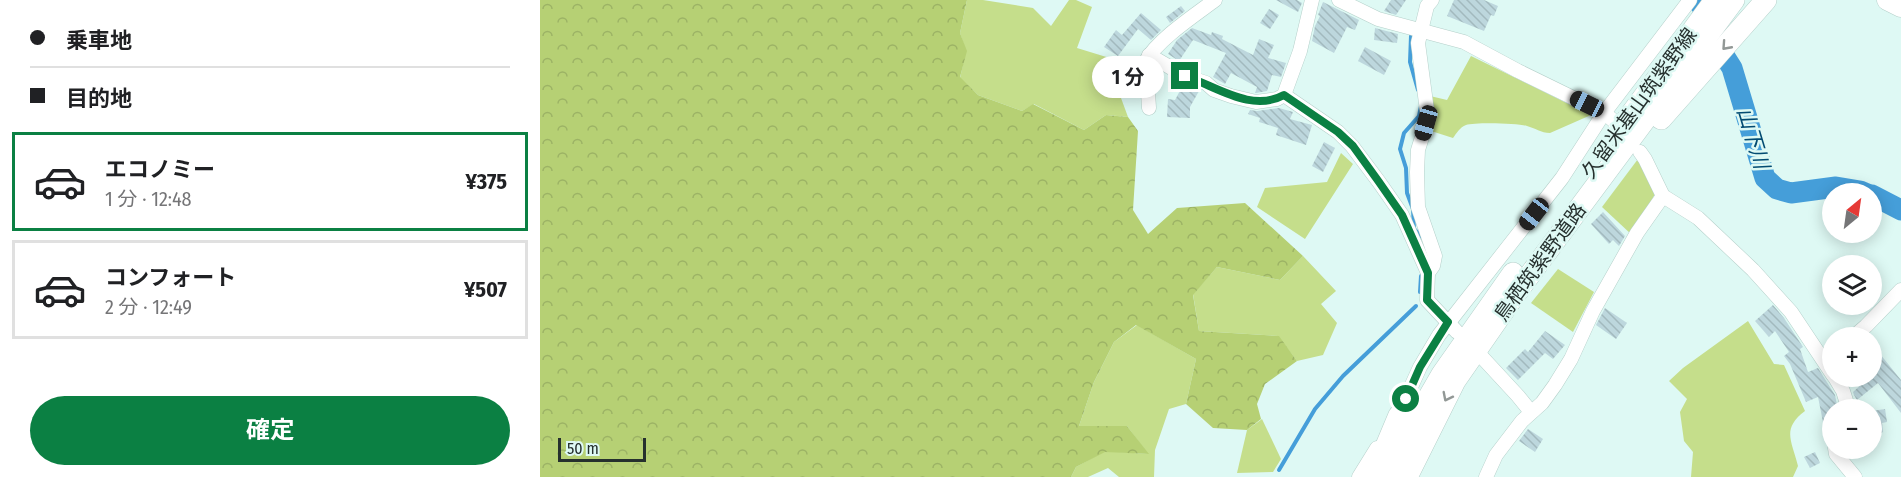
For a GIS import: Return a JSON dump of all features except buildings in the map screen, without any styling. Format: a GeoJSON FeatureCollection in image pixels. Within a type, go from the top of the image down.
{"type":"FeatureCollection","features":[{"type":"Feature","properties":{"kind":"main road"},"geometry":{"type":"LineString","coordinates":[[1692,59],[1745,24],[1766,0]]}},
{"type":"Feature","properties":{"kind":"main road","name":"久留米基山筑紫野線"},"geometry":{"type":"LineString","coordinates":[[1389,477],[1416,419],[1442,374],[1475,325],[1692,59],[1726,2]]}},
{"type":"Feature","properties":{"kind":"main road","name":"鳥栖筑紫野道路"},"geometry":{"type":"LineString","coordinates":[[1407,477],[1455,381],[1514,296],[1692,59]]}},
{"type":"Feature","properties":{"kind":"main road"},"geometry":{"type":"LineString","coordinates":[[1373,477],[1399,415]]}},
{"type":"Feature","properties":{"kind":"street"},"geometry":{"type":"LineString","coordinates":[[1149,108],[1146,61],[1149,55],[1171,34],[1215,0]]}},
{"type":"Feature","properties":{"kind":"street"},"geometry":{"type":"LineString","coordinates":[[1149,55],[1185,76],[1206,83],[1214,90],[1231,96],[1256,102],[1277,99],[1284,95],[1300,51],[1312,0]]}},
{"type":"Feature","properties":{"kind":"street"},"geometry":{"type":"LineString","coordinates":[[1339,0],[1378,19],[1464,42],[1609,117]]}},
{"type":"Feature","properties":{"kind":"street"},"geometry":{"type":"LineString","coordinates":[[1428,273],[1433,266],[1435,256],[1418,207],[1418,150],[1428,118],[1418,43],[1427,6],[1432,0]]}},
{"type":"Feature","properties":{"kind":"street"},"geometry":{"type":"LineString","coordinates":[[1359,477],[1399,415],[1420,367],[1609,117],[1690,0]]}},
{"type":"Feature","properties":{"kind":"street"},"geometry":{"type":"LineString","coordinates":[[1887,0],[1901,7]]}},
{"type":"Feature","properties":{"kind":"street"},"geometry":{"type":"LineString","coordinates":[[1284,95],[1338,132],[1353,146],[1402,215],[1428,273],[1427,300],[1452,327]]}},
{"type":"Feature","properties":{"kind":"street"},"geometry":{"type":"LineString","coordinates":[[1640,152],[1663,196],[1698,218],[1753,270],[1822,348]]}},
{"type":"Feature","properties":{"kind":"street"},"geometry":{"type":"LineString","coordinates":[[1486,477],[1496,455],[1522,421],[1542,403],[1555,385],[1637,233],[1663,196]]}},
{"type":"Feature","properties":{"kind":"street"},"geometry":{"type":"LineString","coordinates":[[1865,327],[1901,290]]}},
{"type":"Feature","properties":{"kind":"street"},"geometry":{"type":"LineString","coordinates":[[1481,356],[1532,412]]}},
{"type":"Feature","properties":{"kind":"street"},"geometry":{"type":"LineString","coordinates":[[1840,459],[1855,477]]}},
{"type":"Feature","properties":{"kind":"green space"},"geometry":{"type":"Polygon","coordinates":[[[540,0],[967,0],[960,33],[967,51],[960,77],[978,95],[1022,111],[1033,104],[1084,130],[1106,115],[1128,117],[1138,131],[1133,210],[1148,234],[1177,208],[1245,203],[1303,256],[1280,280],[1217,267],[1193,295],[1199,331],[1279,336],[1297,361],[1265,384],[1257,404],[1261,419],[1247,430],[1213,428],[1186,404],[1196,359],[1136,325],[1114,342],[1094,382],[1079,426],[1127,426],[1149,454],[1105,452],[1076,467],[1071,477],[540,477],[540,0]]]}},
{"type":"Feature","properties":{"kind":"green space"},"geometry":{"type":"Polygon","coordinates":[[[967,0],[983,0],[1033,8],[1051,26],[1069,0],[1076,0],[1092,7],[1077,48],[1139,67],[1142,94],[1121,98],[1128,117],[1106,115],[1084,130],[1034,104],[1022,111],[978,95],[960,78],[966,51],[960,33],[967,0]]]}},
{"type":"Feature","properties":{"kind":"green space"},"geometry":{"type":"Polygon","coordinates":[[[1471,56],[1591,115],[1550,133],[1522,125],[1496,123],[1466,125],[1453,138],[1428,130],[1430,96],[1447,100],[1471,56]]]}},
{"type":"Feature","properties":{"kind":"green space"},"geometry":{"type":"Polygon","coordinates":[[[1341,153],[1353,164],[1305,239],[1257,207],[1265,188],[1327,182],[1341,153]]]}},
{"type":"Feature","properties":{"kind":"green space"},"geometry":{"type":"Polygon","coordinates":[[[1638,159],[1655,194],[1632,235],[1602,207],[1638,159]]]}},
{"type":"Feature","properties":{"kind":"green space"},"geometry":{"type":"Polygon","coordinates":[[[1303,256],[1336,291],[1321,304],[1337,323],[1323,355],[1297,361],[1278,336],[1199,331],[1193,294],[1217,267],[1280,280],[1303,256]]]}},
{"type":"Feature","properties":{"kind":"green space"},"geometry":{"type":"Polygon","coordinates":[[[1558,269],[1594,292],[1573,332],[1531,303],[1558,269]]]}},
{"type":"Feature","properties":{"kind":"green space"},"geometry":{"type":"Polygon","coordinates":[[[1748,321],[1774,364],[1784,365],[1805,411],[1793,424],[1790,436],[1798,466],[1793,477],[1691,477],[1693,452],[1684,441],[1680,412],[1687,399],[1669,381],[1683,368],[1748,321]]]}},
{"type":"Feature","properties":{"kind":"green space"},"geometry":{"type":"Polygon","coordinates":[[[1137,325],[1196,359],[1186,404],[1169,409],[1155,450],[1154,477],[1119,477],[1108,468],[1088,477],[1071,477],[1076,467],[1105,451],[1148,454],[1127,426],[1079,426],[1094,382],[1114,342],[1137,325]]]}},
{"type":"Feature","properties":{"kind":"green space"},"geometry":{"type":"Polygon","coordinates":[[[1262,419],[1281,459],[1273,472],[1237,473],[1247,430],[1262,419]]]}},
{"type":"Feature","properties":{"kind":"waterway","name":"山下川"},"geometry":{"type":"LineString","coordinates":[[1697,0],[1706,12],[1720,49],[1732,68],[1765,178],[1777,189],[1791,193],[1822,189]]}},
{"type":"Feature","properties":{"kind":"waterway"},"geometry":{"type":"LineString","coordinates":[[1411,36],[1410,62],[1418,90]]}},
{"type":"Feature","properties":{"kind":"waterway"},"geometry":{"type":"LineString","coordinates":[[1421,106],[1419,116],[1404,133],[1400,149],[1406,168],[1407,193],[1413,209],[1414,229],[1424,239]]}},
{"type":"Feature","properties":{"kind":"waterway","name":"山下川"},"geometry":{"type":"LineString","coordinates":[[1882,200],[1901,210]]}},
{"type":"Feature","properties":{"kind":"waterway"},"geometry":{"type":"LineString","coordinates":[[1420,292],[1421,276]]}},
{"type":"Feature","properties":{"kind":"waterway"},"geometry":{"type":"LineString","coordinates":[[1279,470],[1315,409],[1343,376],[1416,306]]}},
{"type":"Feature","properties":{"kind":"route"},"geometry":{"type":"LineString","coordinates":[[1185,76],[1206,83],[1214,90],[1256,102],[1277,99],[1284,95],[1338,132],[1353,146],[1402,215],[1428,273],[1427,300],[1448,322],[1420,367],[1406,399]]}}]}
